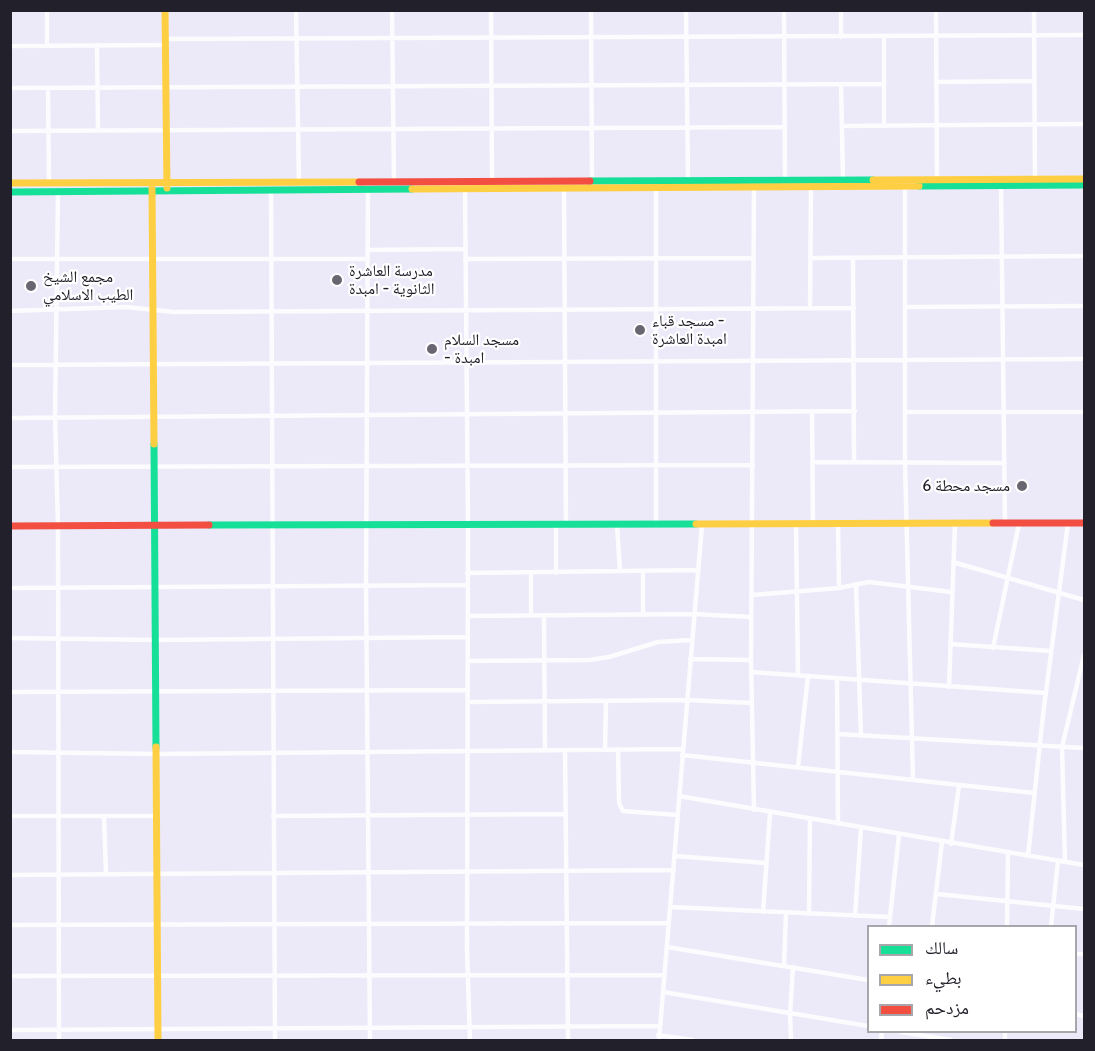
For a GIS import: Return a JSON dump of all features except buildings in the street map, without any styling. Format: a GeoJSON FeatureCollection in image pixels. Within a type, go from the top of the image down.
{"type":"FeatureCollection","features":[{"type":"Feature","properties":{"kind":"main road"},"geometry":{"type":"LineString","coordinates":[[165,10],[167,187]]}},
{"type":"Feature","properties":{"kind":"main road"},"geometry":{"type":"LineString","coordinates":[[167,187],[271,191],[492,182],[592,181],[811,187],[1001,185],[1084,178]]}},
{"type":"Feature","properties":{"kind":"main road"},"geometry":{"type":"LineString","coordinates":[[10,192],[299,184],[368,186],[394,182],[465,189],[656,188],[688,184],[785,180],[937,180],[1084,185]]}},
{"type":"Feature","properties":{"kind":"main road"},"geometry":{"type":"LineString","coordinates":[[10,183],[152,188]]}},
{"type":"Feature","properties":{"kind":"main road"},"geometry":{"type":"LineString","coordinates":[[152,188],[156,416],[154,588],[158,1041]]}},
{"type":"Feature","properties":{"kind":"main road"},"geometry":{"type":"LineString","coordinates":[[10,526],[272,528],[1084,523]]}},
{"type":"Feature","properties":{"kind":"street"},"geometry":{"type":"LineString","coordinates":[[47,10],[47,45]]}},
{"type":"Feature","properties":{"kind":"street"},"geometry":{"type":"LineString","coordinates":[[296,10],[299,184]]}},
{"type":"Feature","properties":{"kind":"street"},"geometry":{"type":"LineString","coordinates":[[392,10],[394,182]]}},
{"type":"Feature","properties":{"kind":"street"},"geometry":{"type":"LineString","coordinates":[[491,10],[492,182]]}},
{"type":"Feature","properties":{"kind":"street"},"geometry":{"type":"LineString","coordinates":[[591,10],[592,181]]}},
{"type":"Feature","properties":{"kind":"street"},"geometry":{"type":"LineString","coordinates":[[686,10],[688,184]]}},
{"type":"Feature","properties":{"kind":"street"},"geometry":{"type":"LineString","coordinates":[[784,10],[785,180]]}},
{"type":"Feature","properties":{"kind":"street"},"geometry":{"type":"LineString","coordinates":[[841,10],[841,37]]}},
{"type":"Feature","properties":{"kind":"street"},"geometry":{"type":"LineString","coordinates":[[936,10],[937,180]]}},
{"type":"Feature","properties":{"kind":"street"},"geometry":{"type":"LineString","coordinates":[[1034,10],[1035,182]]}},
{"type":"Feature","properties":{"kind":"street"},"geometry":{"type":"LineString","coordinates":[[10,46],[297,38],[1084,34]]}},
{"type":"Feature","properties":{"kind":"street"},"geometry":{"type":"LineString","coordinates":[[884,36],[884,126]]}},
{"type":"Feature","properties":{"kind":"street"},"geometry":{"type":"LineString","coordinates":[[97,45],[98,130]]}},
{"type":"Feature","properties":{"kind":"street"},"geometry":{"type":"LineString","coordinates":[[936,82],[1034,81]]}},
{"type":"Feature","properties":{"kind":"street"},"geometry":{"type":"LineString","coordinates":[[842,84],[843,180]]}},
{"type":"Feature","properties":{"kind":"street"},"geometry":{"type":"LineString","coordinates":[[10,88],[884,84]]}},
{"type":"Feature","properties":{"kind":"street"},"geometry":{"type":"LineString","coordinates":[[48,88],[49,183]]}},
{"type":"Feature","properties":{"kind":"street"},"geometry":{"type":"LineString","coordinates":[[842,126],[1084,124]]}},
{"type":"Feature","properties":{"kind":"street"},"geometry":{"type":"LineString","coordinates":[[10,131],[785,127]]}},
{"type":"Feature","properties":{"kind":"street"},"geometry":{"type":"LineString","coordinates":[[1001,185],[1005,524]]}},
{"type":"Feature","properties":{"kind":"street"},"geometry":{"type":"LineString","coordinates":[[368,186],[366,586],[370,1041]]}},
{"type":"Feature","properties":{"kind":"street"},"geometry":{"type":"LineString","coordinates":[[904,186],[907,307],[905,463],[914,780]]}},
{"type":"Feature","properties":{"kind":"street"},"geometry":{"type":"LineString","coordinates":[[754,187],[751,617],[754,810]]}},
{"type":"Feature","properties":{"kind":"street"},"geometry":{"type":"LineString","coordinates":[[810,308],[811,187]]}},
{"type":"Feature","properties":{"kind":"street"},"geometry":{"type":"LineString","coordinates":[[564,188],[567,310],[566,526]]}},
{"type":"Feature","properties":{"kind":"street"},"geometry":{"type":"LineString","coordinates":[[656,188],[656,525]]}},
{"type":"Feature","properties":{"kind":"street"},"geometry":{"type":"LineString","coordinates":[[465,189],[468,464],[467,975],[470,1041]]}},
{"type":"Feature","properties":{"kind":"street"},"geometry":{"type":"LineString","coordinates":[[271,191],[275,1041]]}},
{"type":"Feature","properties":{"kind":"street"},"geometry":{"type":"LineString","coordinates":[[58,192],[56,466],[60,816],[59,1041]]}},
{"type":"Feature","properties":{"kind":"street"},"geometry":{"type":"LineString","coordinates":[[367,250],[465,249]]}},
{"type":"Feature","properties":{"kind":"street"},"geometry":{"type":"LineString","coordinates":[[811,258],[1084,255]]}},
{"type":"Feature","properties":{"kind":"street"},"geometry":{"type":"LineString","coordinates":[[465,259],[754,258]]}},
{"type":"Feature","properties":{"kind":"street"},"geometry":{"type":"LineString","coordinates":[[853,258],[854,462]]}},
{"type":"Feature","properties":{"kind":"street"},"geometry":{"type":"LineString","coordinates":[[10,260],[366,259]]}},
{"type":"Feature","properties":{"kind":"street"},"geometry":{"type":"LineString","coordinates":[[907,307],[1084,306]]}},
{"type":"Feature","properties":{"kind":"street"},"geometry":{"type":"LineString","coordinates":[[10,311],[113,307],[174,312],[854,308]]}},
{"type":"Feature","properties":{"kind":"street"},"geometry":{"type":"LineString","coordinates":[[10,365],[656,362],[719,359],[754,362],[1084,359]]}},
{"type":"Feature","properties":{"kind":"street"},"geometry":{"type":"LineString","coordinates":[[10,418],[855,411]]}},
{"type":"Feature","properties":{"kind":"street"},"geometry":{"type":"LineString","coordinates":[[812,412],[813,525]]}},
{"type":"Feature","properties":{"kind":"street"},"geometry":{"type":"LineString","coordinates":[[906,412],[1084,412]]}},
{"type":"Feature","properties":{"kind":"street"},"geometry":{"type":"LineString","coordinates":[[812,462],[1004,463]]}},
{"type":"Feature","properties":{"kind":"street"},"geometry":{"type":"LineString","coordinates":[[10,467],[753,465]]}},
{"type":"Feature","properties":{"kind":"street"},"geometry":{"type":"LineString","coordinates":[[1028,856],[1068,523]]}},
{"type":"Feature","properties":{"kind":"street"},"geometry":{"type":"LineString","coordinates":[[949,687],[955,524]]}},
{"type":"Feature","properties":{"kind":"street"},"geometry":{"type":"LineString","coordinates":[[993,648],[1019,524]]}},
{"type":"Feature","properties":{"kind":"street"},"geometry":{"type":"LineString","coordinates":[[617,525],[620,571]]}},
{"type":"Feature","properties":{"kind":"street"},"geometry":{"type":"LineString","coordinates":[[693,1041],[658,1038],[702,525]]}},
{"type":"Feature","properties":{"kind":"street"},"geometry":{"type":"LineString","coordinates":[[795,525],[798,675]]}},
{"type":"Feature","properties":{"kind":"street"},"geometry":{"type":"LineString","coordinates":[[838,525],[839,588]]}},
{"type":"Feature","properties":{"kind":"street"},"geometry":{"type":"LineString","coordinates":[[556,526],[556,573]]}},
{"type":"Feature","properties":{"kind":"street"},"geometry":{"type":"LineString","coordinates":[[953,562],[1084,600]]}},
{"type":"Feature","properties":{"kind":"street"},"geometry":{"type":"LineString","coordinates":[[467,573],[698,570]]}},
{"type":"Feature","properties":{"kind":"street"},"geometry":{"type":"LineString","coordinates":[[643,571],[643,615]]}},
{"type":"Feature","properties":{"kind":"street"},"geometry":{"type":"LineString","coordinates":[[531,573],[531,615]]}},
{"type":"Feature","properties":{"kind":"street"},"geometry":{"type":"LineString","coordinates":[[752,595],[839,588],[878,582],[951,592]]}},
{"type":"Feature","properties":{"kind":"street"},"geometry":{"type":"LineString","coordinates":[[856,584],[861,735]]}},
{"type":"Feature","properties":{"kind":"street"},"geometry":{"type":"LineString","coordinates":[[10,588],[468,585]]}},
{"type":"Feature","properties":{"kind":"street"},"geometry":{"type":"LineString","coordinates":[[468,616],[694,614],[751,617]]}},
{"type":"Feature","properties":{"kind":"street"},"geometry":{"type":"LineString","coordinates":[[544,615],[545,750]]}},
{"type":"Feature","properties":{"kind":"street"},"geometry":{"type":"LineString","coordinates":[[10,638],[156,640],[468,637]]}},
{"type":"Feature","properties":{"kind":"street"},"geometry":{"type":"LineString","coordinates":[[468,661],[600,659],[658,642],[691,640]]}},
{"type":"Feature","properties":{"kind":"street"},"geometry":{"type":"LineString","coordinates":[[950,644],[1051,651]]}},
{"type":"Feature","properties":{"kind":"street"},"geometry":{"type":"LineString","coordinates":[[1065,862],[1062,747],[1084,655]]}},
{"type":"Feature","properties":{"kind":"street"},"geometry":{"type":"LineString","coordinates":[[690,658],[751,660]]}},
{"type":"Feature","properties":{"kind":"street"},"geometry":{"type":"LineString","coordinates":[[751,672],[1046,693]]}},
{"type":"Feature","properties":{"kind":"street"},"geometry":{"type":"LineString","coordinates":[[798,767],[808,675]]}},
{"type":"Feature","properties":{"kind":"street"},"geometry":{"type":"LineString","coordinates":[[837,678],[838,824]]}},
{"type":"Feature","properties":{"kind":"street"},"geometry":{"type":"LineString","coordinates":[[10,692],[468,690]]}},
{"type":"Feature","properties":{"kind":"street"},"geometry":{"type":"LineString","coordinates":[[468,702],[686,700],[752,703]]}},
{"type":"Feature","properties":{"kind":"street"},"geometry":{"type":"LineString","coordinates":[[605,749],[606,701]]}},
{"type":"Feature","properties":{"kind":"street"},"geometry":{"type":"LineString","coordinates":[[838,734],[1084,747]]}},
{"type":"Feature","properties":{"kind":"street"},"geometry":{"type":"LineString","coordinates":[[10,752],[157,754],[618,749],[682,752],[1034,794]]}},
{"type":"Feature","properties":{"kind":"street"},"geometry":{"type":"LineString","coordinates":[[618,749],[619,802],[623,811],[678,816]]}},
{"type":"Feature","properties":{"kind":"street"},"geometry":{"type":"LineString","coordinates":[[565,750],[568,1041]]}},
{"type":"Feature","properties":{"kind":"street"},"geometry":{"type":"LineString","coordinates":[[951,844],[959,786]]}},
{"type":"Feature","properties":{"kind":"street"},"geometry":{"type":"LineString","coordinates":[[680,796],[1084,866]]}},
{"type":"Feature","properties":{"kind":"street"},"geometry":{"type":"LineString","coordinates":[[763,912],[770,813]]}},
{"type":"Feature","properties":{"kind":"street"},"geometry":{"type":"LineString","coordinates":[[273,816],[565,814]]}},
{"type":"Feature","properties":{"kind":"street"},"geometry":{"type":"LineString","coordinates":[[10,816],[157,816]]}},
{"type":"Feature","properties":{"kind":"street"},"geometry":{"type":"LineString","coordinates":[[104,816],[106,873]]}},
{"type":"Feature","properties":{"kind":"street"},"geometry":{"type":"LineString","coordinates":[[809,914],[810,819]]}},
{"type":"Feature","properties":{"kind":"street"},"geometry":{"type":"LineString","coordinates":[[855,916],[861,828]]}},
{"type":"Feature","properties":{"kind":"street"},"geometry":{"type":"LineString","coordinates":[[889,925],[899,835]]}},
{"type":"Feature","properties":{"kind":"street"},"geometry":{"type":"LineString","coordinates":[[932,925],[942,842]]}},
{"type":"Feature","properties":{"kind":"street"},"geometry":{"type":"LineString","coordinates":[[1007,925],[1008,853]]}},
{"type":"Feature","properties":{"kind":"street"},"geometry":{"type":"LineString","coordinates":[[675,856],[766,863]]}},
{"type":"Feature","properties":{"kind":"street"},"geometry":{"type":"LineString","coordinates":[[1051,925],[1058,861]]}},
{"type":"Feature","properties":{"kind":"street"},"geometry":{"type":"LineString","coordinates":[[10,875],[674,870]]}},
{"type":"Feature","properties":{"kind":"street"},"geometry":{"type":"LineString","coordinates":[[937,894],[1084,909]]}},
{"type":"Feature","properties":{"kind":"street"},"geometry":{"type":"LineString","coordinates":[[671,907],[890,917]]}},
{"type":"Feature","properties":{"kind":"street"},"geometry":{"type":"LineString","coordinates":[[784,966],[786,913]]}},
{"type":"Feature","properties":{"kind":"street"},"geometry":{"type":"LineString","coordinates":[[10,925],[669,923]]}},
{"type":"Feature","properties":{"kind":"street"},"geometry":{"type":"LineString","coordinates":[[667,947],[867,980]]}},
{"type":"Feature","properties":{"kind":"street"},"geometry":{"type":"LineString","coordinates":[[791,1041],[793,967]]}},
{"type":"Feature","properties":{"kind":"street"},"geometry":{"type":"LineString","coordinates":[[10,976],[664,975]]}},
{"type":"Feature","properties":{"kind":"street"},"geometry":{"type":"LineString","coordinates":[[663,992],[867,1026]]}},
{"type":"Feature","properties":{"kind":"street"},"geometry":{"type":"LineString","coordinates":[[10,1030],[659,1026]]}},
{"type":"Feature","properties":{"kind":"street"},"geometry":{"type":"LineString","coordinates":[[907,1033],[951,1041]]}},
{"type":"Feature","properties":{"kind":"traffic: fast"},"geometry":{"type":"LineString","coordinates":[[590,181],[873,180]]}},
{"type":"Feature","properties":{"kind":"traffic: fast"},"geometry":{"type":"LineString","coordinates":[[919,186],[1084,185]]}},
{"type":"Feature","properties":{"kind":"traffic: fast"},"geometry":{"type":"LineString","coordinates":[[10,192],[412,189]]}},
{"type":"Feature","properties":{"kind":"traffic: fast"},"geometry":{"type":"LineString","coordinates":[[154,444],[156,747]]}},
{"type":"Feature","properties":{"kind":"traffic: fast"},"geometry":{"type":"LineString","coordinates":[[209,525],[696,524]]}},
{"type":"Feature","properties":{"kind":"traffic: slow"},"geometry":{"type":"LineString","coordinates":[[165,10],[167,188]]}},
{"type":"Feature","properties":{"kind":"traffic: slow"},"geometry":{"type":"LineString","coordinates":[[873,180],[1084,179]]}},
{"type":"Feature","properties":{"kind":"traffic: slow"},"geometry":{"type":"LineString","coordinates":[[10,183],[359,182]]}},
{"type":"Feature","properties":{"kind":"traffic: slow"},"geometry":{"type":"LineString","coordinates":[[412,189],[919,186]]}},
{"type":"Feature","properties":{"kind":"traffic: slow"},"geometry":{"type":"LineString","coordinates":[[152,188],[154,444]]}},
{"type":"Feature","properties":{"kind":"traffic: slow"},"geometry":{"type":"LineString","coordinates":[[696,524],[993,523]]}},
{"type":"Feature","properties":{"kind":"traffic: slow"},"geometry":{"type":"LineString","coordinates":[[156,747],[158,1040]]}},
{"type":"Feature","properties":{"kind":"traffic: jam"},"geometry":{"type":"LineString","coordinates":[[359,182],[590,181]]}},
{"type":"Feature","properties":{"kind":"traffic: jam"},"geometry":{"type":"LineString","coordinates":[[993,523],[1084,523]]}},
{"type":"Feature","properties":{"kind":"traffic: jam"},"geometry":{"type":"LineString","coordinates":[[10,526],[209,525]]}},
{"type":"Feature","properties":{"kind":"place","name":"مدرسة العاشرة الثانوية - امبدة"},"geometry":{"type":"Point","coordinates":[337,280]}},
{"type":"Feature","properties":{"kind":"place","name":"مجمع الشيخ الطيب الاسلامي"},"geometry":{"type":"Point","coordinates":[31,286]}},
{"type":"Feature","properties":{"kind":"place","name":"مسجد قباء - امبدة العاشرة"},"geometry":{"type":"Point","coordinates":[640,330]}},
{"type":"Feature","properties":{"kind":"place","name":"مسجد السلام - امبدة"},"geometry":{"type":"Point","coordinates":[432,349]}},
{"type":"Feature","properties":{"kind":"place","name":"مسجد محطة 6"},"geometry":{"type":"Point","coordinates":[1022,486]}}]}
